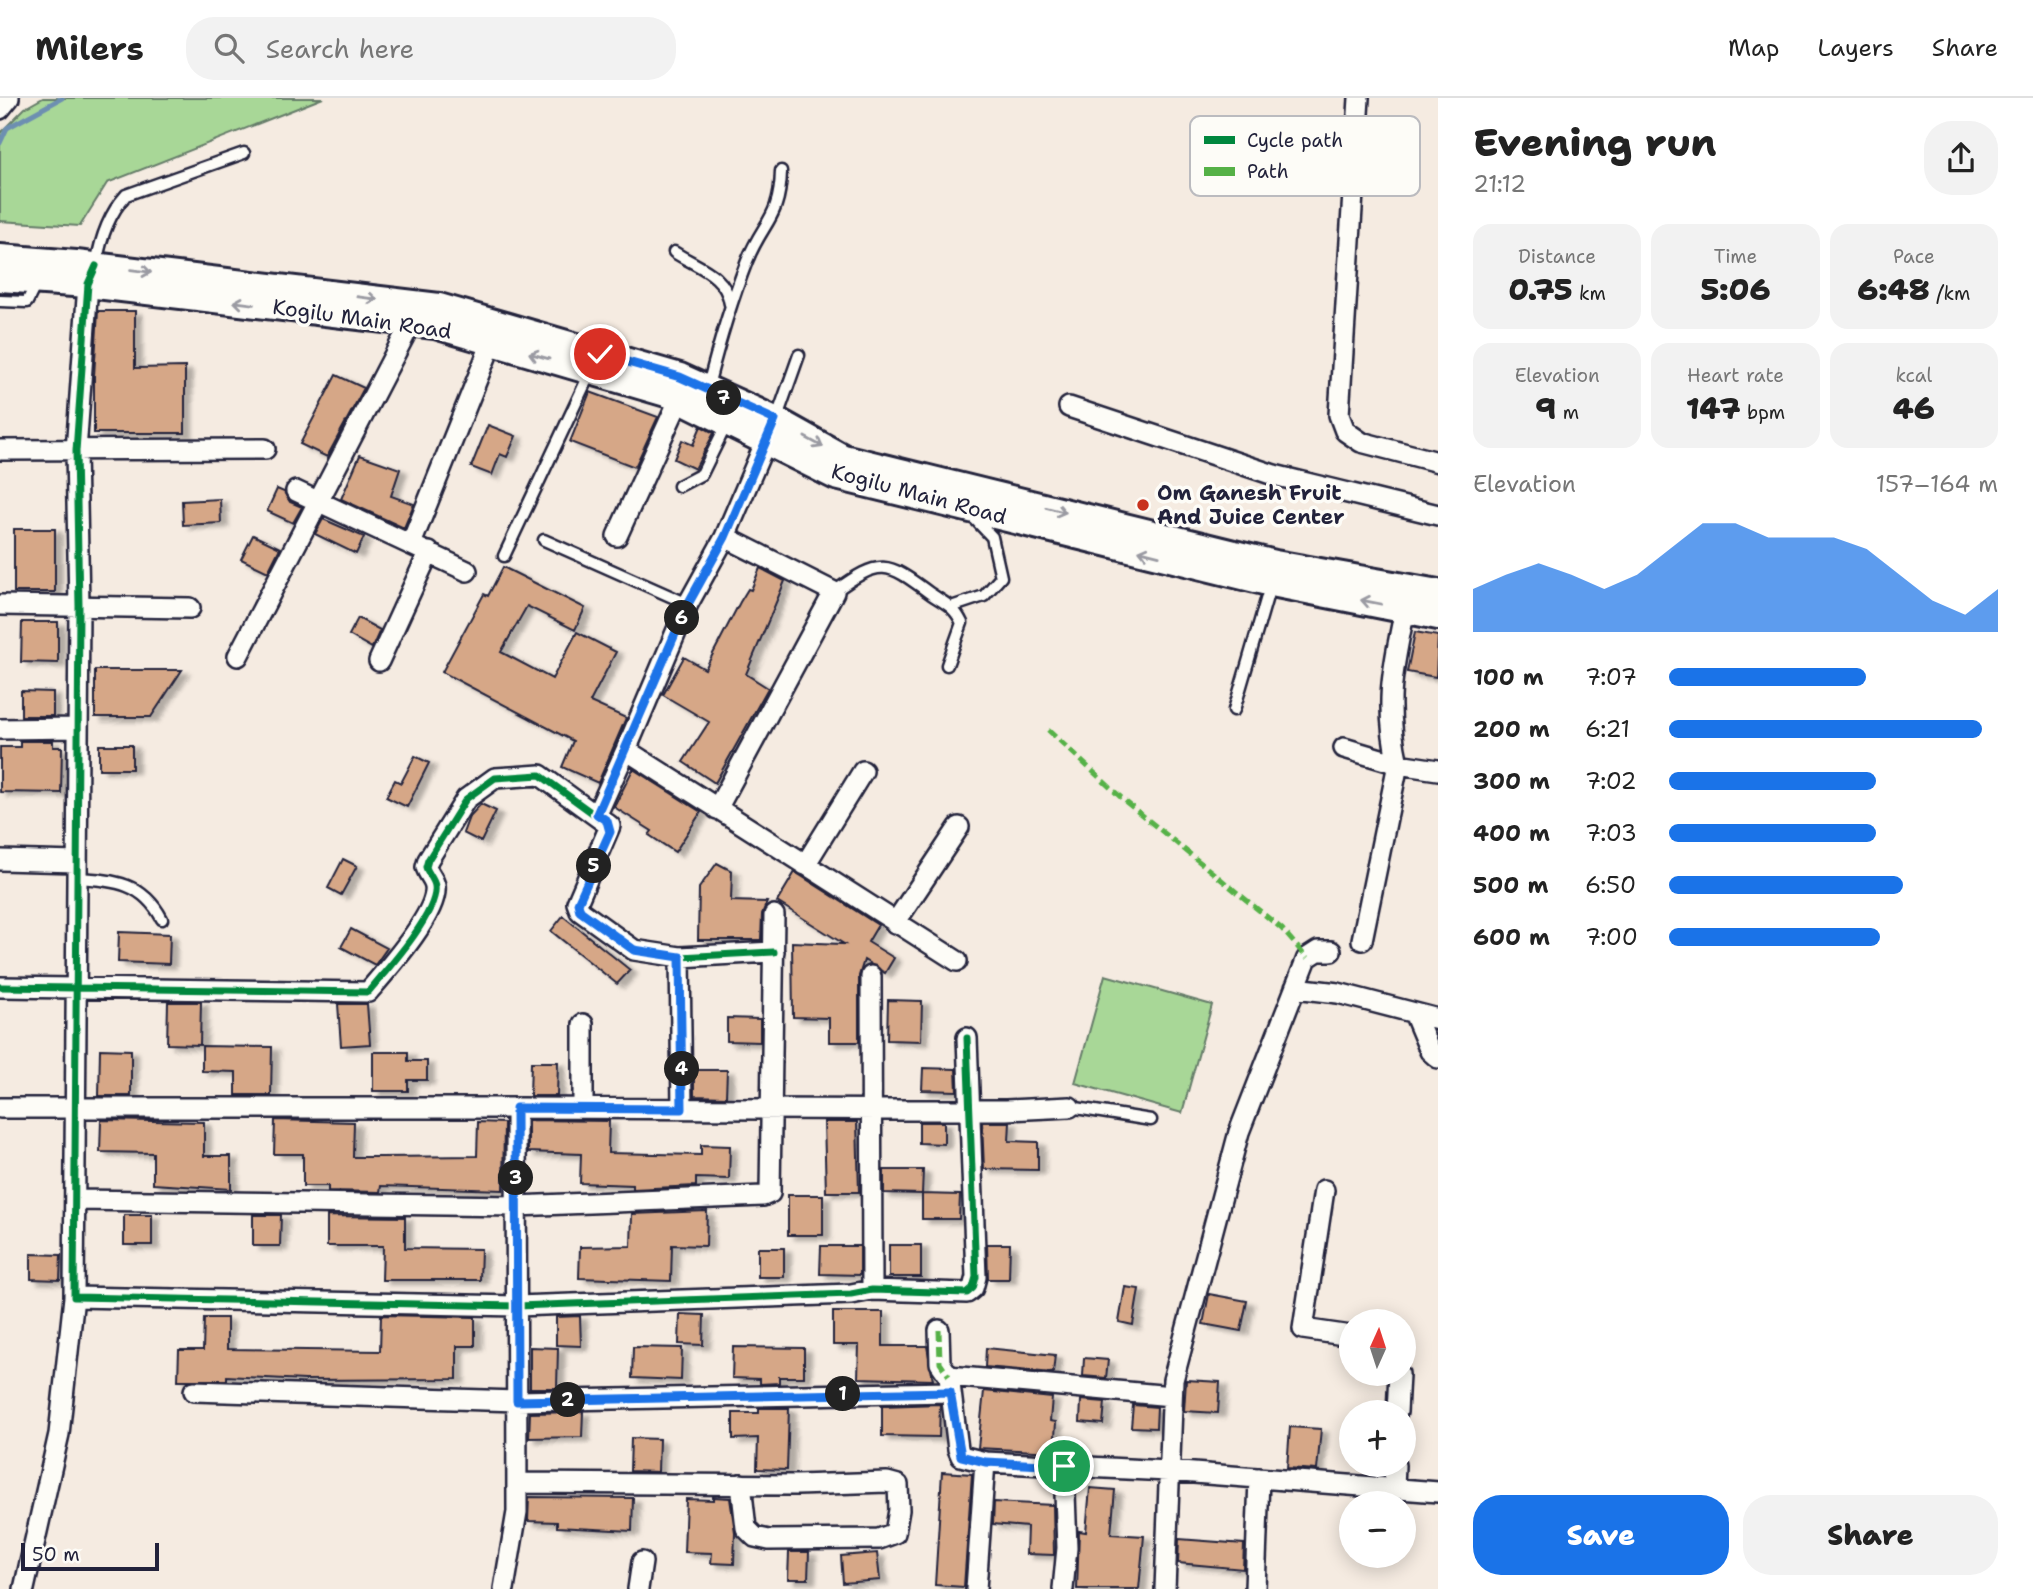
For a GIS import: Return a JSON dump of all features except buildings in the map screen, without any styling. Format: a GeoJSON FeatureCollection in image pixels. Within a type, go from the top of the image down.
{"type":"FeatureCollection","features":[{"type":"Feature","properties":{"kind":"main road","name":"Kogilu Main Road"},"geometry":{"type":"LineString","coordinates":[[0,258],[92,275],[435,325],[680,398],[727,422],[770,430],[843,458],[1275,564],[1438,593]]}},
{"type":"Feature","properties":{"kind":"main road","name":"Kogilu Main Road"},"geometry":{"type":"LineString","coordinates":[[0,278],[37,280],[92,275],[439,307],[680,377],[707,390],[836,476],[1272,583],[1438,616]]}},
{"type":"Feature","properties":{"kind":"street"},"geometry":{"type":"LineString","coordinates":[[0,109],[9,98]]}},
{"type":"Feature","properties":{"kind":"street"},"geometry":{"type":"LineString","coordinates":[[1358,116],[1359,98]]}},
{"type":"Feature","properties":{"kind":"street"},"geometry":{"type":"LineString","coordinates":[[1353,196],[1339,415],[1345,431],[1361,442],[1438,461]]}},
{"type":"Feature","properties":{"kind":"street"},"geometry":{"type":"LineString","coordinates":[[24,1589],[59,1434],[74,1297],[79,606],[76,451],[92,275]]}},
{"type":"Feature","properties":{"kind":"street"},"geometry":{"type":"LineString","coordinates":[[238,656],[411,323]]}},
{"type":"Feature","properties":{"kind":"street"},"geometry":{"type":"LineString","coordinates":[[380,661],[492,342]]}},
{"type":"Feature","properties":{"kind":"street"},"geometry":{"type":"LineString","coordinates":[[617,536],[680,398]]}},
{"type":"Feature","properties":{"kind":"street"},"geometry":{"type":"LineString","coordinates":[[1069,407],[1275,475],[1438,514]]}},
{"type":"Feature","properties":{"kind":"street"},"geometry":{"type":"LineString","coordinates":[[597,814],[688,604],[725,537],[770,430]]}},
{"type":"Feature","properties":{"kind":"street"},"geometry":{"type":"LineString","coordinates":[[0,450],[265,449]]}},
{"type":"Feature","properties":{"kind":"street"},"geometry":{"type":"LineString","coordinates":[[296,491],[467,571]]}},
{"type":"Feature","properties":{"kind":"street"},"geometry":{"type":"LineString","coordinates":[[718,809],[834,592],[725,537]]}},
{"type":"Feature","properties":{"kind":"street"},"geometry":{"type":"LineString","coordinates":[[0,605],[190,608]]}},
{"type":"Feature","properties":{"kind":"street"},"geometry":{"type":"LineString","coordinates":[[1362,940],[1398,764],[1391,733],[1389,694],[1405,609]]}},
{"type":"Feature","properties":{"kind":"street"},"geometry":{"type":"LineString","coordinates":[[0,729],[78,728]]}},
{"type":"Feature","properties":{"kind":"street"},"geometry":{"type":"LineString","coordinates":[[1345,748],[1398,764],[1438,770]]}},
{"type":"Feature","properties":{"kind":"street"},"geometry":{"type":"LineString","coordinates":[[625,750],[957,961]]}},
{"type":"Feature","properties":{"kind":"street"},"geometry":{"type":"LineString","coordinates":[[805,865],[863,771]]}},
{"type":"Feature","properties":{"kind":"street"},"geometry":{"type":"LineString","coordinates":[[0,987],[368,992],[423,922],[435,894],[433,880],[426,867],[428,860],[466,799],[495,778],[540,775],[607,821],[610,832],[581,892],[578,903],[580,911],[634,950],[680,957],[774,952]]}},
{"type":"Feature","properties":{"kind":"street"},"geometry":{"type":"LineString","coordinates":[[895,923],[959,827]]}},
{"type":"Feature","properties":{"kind":"street"},"geometry":{"type":"LineString","coordinates":[[0,860],[77,870]]}},
{"type":"Feature","properties":{"kind":"street"},"geometry":{"type":"LineString","coordinates":[[75,1200],[516,1206],[763,1196],[771,1193],[774,915]]}},
{"type":"Feature","properties":{"kind":"street"},"geometry":{"type":"LineString","coordinates":[[1165,1589],[1173,1380],[1239,1132],[1307,958],[1318,951],[1331,951]]}},
{"type":"Feature","properties":{"kind":"street"},"geometry":{"type":"LineString","coordinates":[[680,957],[682,1109]]}},
{"type":"Feature","properties":{"kind":"street"},"geometry":{"type":"LineString","coordinates":[[871,976],[872,1290]]}},
{"type":"Feature","properties":{"kind":"street"},"geometry":{"type":"LineString","coordinates":[[1295,988],[1338,993],[1438,1019]]}},
{"type":"Feature","properties":{"kind":"street"},"geometry":{"type":"LineString","coordinates":[[1414,1013],[1430,1051],[1438,1058]]}},
{"type":"Feature","properties":{"kind":"street"},"geometry":{"type":"LineString","coordinates":[[583,1024],[583,1108]]}},
{"type":"Feature","properties":{"kind":"street"},"geometry":{"type":"LineString","coordinates":[[74,1297],[517,1306],[851,1294],[872,1290],[967,1293],[973,1288],[976,1277],[967,1038]]}},
{"type":"Feature","properties":{"kind":"street"},"geometry":{"type":"LineString","coordinates":[[0,1108],[969,1110],[1070,1107]]}},
{"type":"Feature","properties":{"kind":"street"},"geometry":{"type":"LineString","coordinates":[[504,1589],[517,1512],[516,1108]]}},
{"type":"Feature","properties":{"kind":"street"},"geometry":{"type":"LineString","coordinates":[[1324,1190],[1303,1329],[1339,1334]]}},
{"type":"Feature","properties":{"kind":"street"},"geometry":{"type":"LineString","coordinates":[[939,1330],[940,1363],[949,1384],[961,1456],[985,1462],[1168,1471],[1438,1492]]}},
{"type":"Feature","properties":{"kind":"street"},"geometry":{"type":"LineString","coordinates":[[194,1391],[517,1401],[949,1384],[1172,1396]]}},
{"type":"Feature","properties":{"kind":"street"},"geometry":{"type":"LineString","coordinates":[[976,1589],[985,1462]]}},
{"type":"Feature","properties":{"kind":"street"},"geometry":{"type":"LineString","coordinates":[[1063,1589],[1067,1548],[1064,1466]]}},
{"type":"Feature","properties":{"kind":"street"},"geometry":{"type":"LineString","coordinates":[[1394,1477],[1394,1489]]}},
{"type":"Feature","properties":{"kind":"street"},"geometry":{"type":"LineString","coordinates":[[1255,1589],[1259,1478]]}},
{"type":"Feature","properties":{"kind":"street"},"geometry":{"type":"LineString","coordinates":[[517,1483],[887,1482],[898,1485],[899,1510],[895,1533],[879,1539],[769,1540],[755,1537],[746,1528],[741,1484]]}},
{"type":"Feature","properties":{"kind":"street"},"geometry":{"type":"LineString","coordinates":[[638,1589],[642,1562]]}},
{"type":"Feature","properties":{"kind":"lane"},"geometry":{"type":"LineString","coordinates":[[92,275],[104,231],[116,207],[126,195],[244,153]]}},
{"type":"Feature","properties":{"kind":"lane"},"geometry":{"type":"LineString","coordinates":[[707,390],[730,304],[756,240],[774,217],[781,196],[781,171]]}},
{"type":"Feature","properties":{"kind":"lane"},"geometry":{"type":"LineString","coordinates":[[674,252],[720,278],[729,292],[730,304]]}},
{"type":"Feature","properties":{"kind":"lane"},"geometry":{"type":"LineString","coordinates":[[0,301],[27,302],[37,280]]}},
{"type":"Feature","properties":{"kind":"lane"},"geometry":{"type":"LineString","coordinates":[[770,430],[799,355]]}},
{"type":"Feature","properties":{"kind":"lane"},"geometry":{"type":"LineString","coordinates":[[504,556],[591,371]]}},
{"type":"Feature","properties":{"kind":"lane"},"geometry":{"type":"LineString","coordinates":[[679,486],[702,474],[727,422]]}},
{"type":"Feature","properties":{"kind":"lane"},"geometry":{"type":"LineString","coordinates":[[954,607],[984,596],[1001,577],[992,537],[963,507]]}},
{"type":"Feature","properties":{"kind":"lane"},"geometry":{"type":"LineString","coordinates":[[544,540],[688,604]]}},
{"type":"Feature","properties":{"kind":"lane"},"geometry":{"type":"LineString","coordinates":[[834,592],[872,570],[893,567],[954,607],[962,623],[947,665]]}},
{"type":"Feature","properties":{"kind":"lane"},"geometry":{"type":"LineString","coordinates":[[1234,710],[1272,583]]}},
{"type":"Feature","properties":{"kind":"lane"},"geometry":{"type":"LineString","coordinates":[[77,870],[131,887],[152,900],[162,919]]}},
{"type":"Feature","properties":{"kind":"lane"},"geometry":{"type":"LineString","coordinates":[[1070,1107],[1151,1120]]}},
{"type":"Feature","properties":{"kind":"green space"},"geometry":{"type":"Polygon","coordinates":[[[43,98],[323,98],[107,183],[80,226],[0,221],[0,133],[25,108],[43,98]]]}},
{"type":"Feature","properties":{"kind":"green space"},"geometry":{"type":"Polygon","coordinates":[[[1105,975],[1212,1005],[1182,1113],[1075,1083],[1105,975]]]}},
{"type":"Feature","properties":{"kind":"waterway"},"geometry":{"type":"LineString","coordinates":[[0,143],[7,128],[62,98]]}},
{"type":"Feature","properties":{"kind":"marked path"},"geometry":{"type":"LineString","coordinates":[[1048,730],[1126,802],[1282,929],[1307,958]]}},
{"type":"Feature","properties":{"kind":"marked path"},"geometry":{"type":"LineString","coordinates":[[939,1330],[940,1363],[949,1376]]}},
{"type":"Feature","properties":{"kind":"cycle path"},"geometry":{"type":"LineString","coordinates":[[96,266],[88,284],[76,451],[79,606],[74,1297],[517,1306],[851,1294],[872,1290],[967,1293],[973,1288],[976,1277],[967,1038]]}},
{"type":"Feature","properties":{"kind":"cycle path"},"geometry":{"type":"LineString","coordinates":[[0,987],[368,992],[398,957],[429,911],[435,886],[426,867],[428,860],[466,799],[495,778],[540,775],[610,826],[577,903],[580,911],[634,950],[680,957],[774,952]]}},
{"type":"Feature","properties":{"kind":"place","name":"Om Ganesh Fruit And Juice Center"},"geometry":{"type":"Point","coordinates":[1143,505]}},
{"type":"Feature","properties":{"kind":"route"},"geometry":{"type":"LineString","coordinates":[[600,354],[680,377],[775,420],[725,537],[688,604],[597,814],[607,821],[610,832],[578,903],[580,911],[634,950],[680,957],[682,1109],[516,1108],[517,1401],[950,1392],[961,1456],[985,1462],[1064,1466]]}}]}
